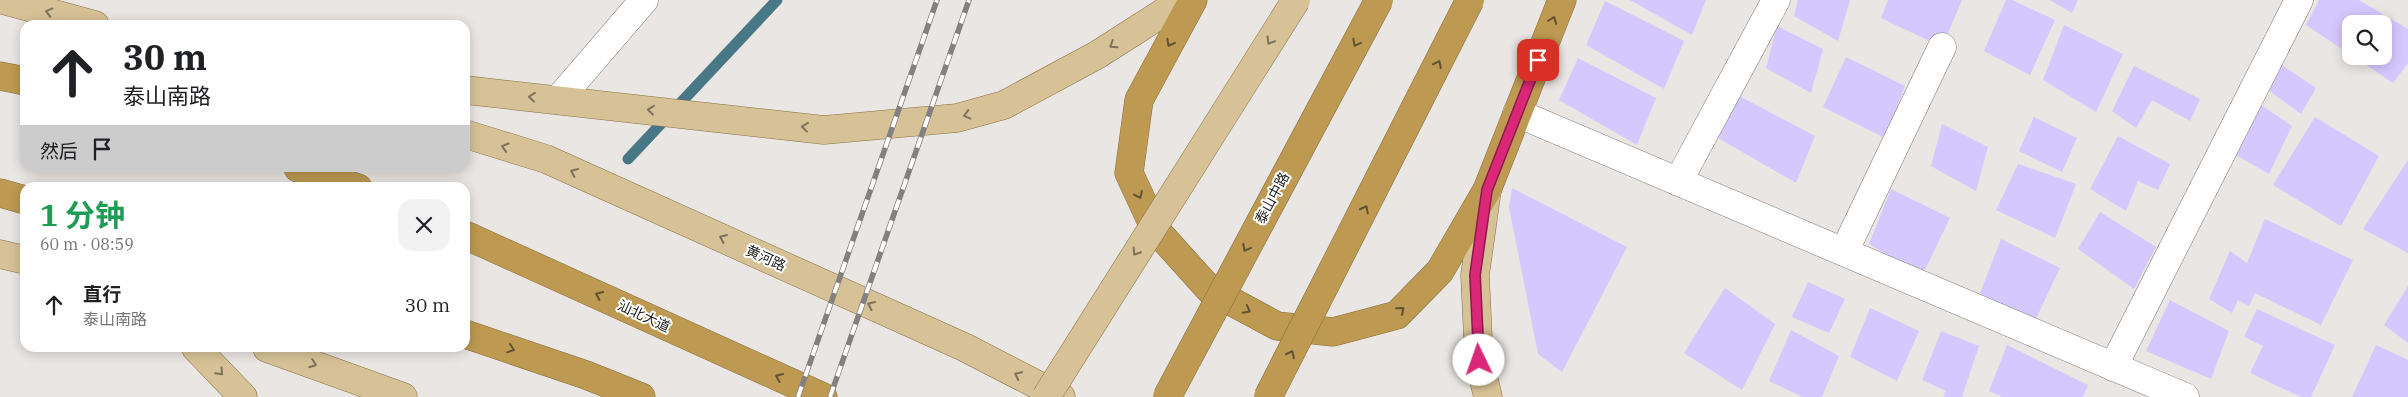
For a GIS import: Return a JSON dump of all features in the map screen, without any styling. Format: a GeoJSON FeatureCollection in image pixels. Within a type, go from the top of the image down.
{"type":"FeatureCollection","features":[{"type":"Feature","properties":{"kind":"highway"},"geometry":{"type":"LineString","coordinates":[[1193,0],[1139,100],[1129,173],[1155,229],[1210,290],[1277,326],[1333,332],[1397,315],[1440,271],[1487,190],[1562,0]]}},
{"type":"Feature","properties":{"kind":"highway","name":"泰山中路"},"geometry":{"type":"LineString","coordinates":[[1167,397],[1379,0]]}},
{"type":"Feature","properties":{"kind":"highway"},"geometry":{"type":"LineString","coordinates":[[1268,397],[1470,0]]}},
{"type":"Feature","properties":{"kind":"highway"},"geometry":{"type":"LineString","coordinates":[[0,76],[20,81]]}},
{"type":"Feature","properties":{"kind":"highway"},"geometry":{"type":"LineString","coordinates":[[310,172],[340,182]]}},
{"type":"Feature","properties":{"kind":"highway"},"geometry":{"type":"LineString","coordinates":[[0,193],[20,199]]}},
{"type":"Feature","properties":{"kind":"highway","name":"汕北大道"},"geometry":{"type":"LineString","coordinates":[[470,237],[823,397]]}},
{"type":"Feature","properties":{"kind":"highway"},"geometry":{"type":"LineString","coordinates":[[470,336],[586,375],[641,397]]}},
{"type":"Feature","properties":{"kind":"main road"},"geometry":{"type":"LineString","coordinates":[[3,0],[77,20]]}},
{"type":"Feature","properties":{"kind":"main road"},"geometry":{"type":"LineString","coordinates":[[470,91],[824,130],[957,118],[1004,105],[1097,55],[1183,0]]}},
{"type":"Feature","properties":{"kind":"main road"},"geometry":{"type":"LineString","coordinates":[[1046,397],[1296,0]]}},
{"type":"Feature","properties":{"kind":"main road"},"geometry":{"type":"LineString","coordinates":[[0,65],[20,74]]}},
{"type":"Feature","properties":{"kind":"main road","name":"黄河路"},"geometry":{"type":"LineString","coordinates":[[470,136],[562,166],[964,347],[1061,397]]}},
{"type":"Feature","properties":{"kind":"main road"},"geometry":{"type":"LineString","coordinates":[[1487,190],[1475,275],[1479,360],[1488,397]]}},
{"type":"Feature","properties":{"kind":"main road"},"geometry":{"type":"LineString","coordinates":[[0,254],[20,259]]}},
{"type":"Feature","properties":{"kind":"main road"},"geometry":{"type":"LineString","coordinates":[[200,352],[243,397]]}},
{"type":"Feature","properties":{"kind":"main road"},"geometry":{"type":"LineString","coordinates":[[278,352],[403,397]]}},
{"type":"Feature","properties":{"kind":"street"},"geometry":{"type":"LineString","coordinates":[[558,100],[644,0]]}},
{"type":"Feature","properties":{"kind":"street"},"geometry":{"type":"LineString","coordinates":[[1678,182],[1776,0]]}},
{"type":"Feature","properties":{"kind":"street"},"geometry":{"type":"LineString","coordinates":[[2114,367],[2299,0]]}},
{"type":"Feature","properties":{"kind":"street"},"geometry":{"type":"LineString","coordinates":[[1844,252],[1942,47]]}},
{"type":"Feature","properties":{"kind":"street"},"geometry":{"type":"LineString","coordinates":[[1517,113],[2185,397]]}},
{"type":"Feature","properties":{"kind":"building"},"geometry":{"type":"Polygon","coordinates":[[[1630,0],[1706,0],[1692,35],[1630,0]]]}},
{"type":"Feature","properties":{"kind":"building"},"geometry":{"type":"Polygon","coordinates":[[[1798,0],[1850,0],[1838,41],[1794,16],[1798,0]]]}},
{"type":"Feature","properties":{"kind":"building"},"geometry":{"type":"Polygon","coordinates":[[[1888,0],[1962,0],[1942,47],[1881,18],[1888,0]]]}},
{"type":"Feature","properties":{"kind":"building"},"geometry":{"type":"Polygon","coordinates":[[[2006,0],[2012,0],[2055,20],[2030,75],[1984,51],[2006,0]]]}},
{"type":"Feature","properties":{"kind":"building"},"geometry":{"type":"Polygon","coordinates":[[[2050,0],[2078,0],[2072,13],[2050,0]]]}},
{"type":"Feature","properties":{"kind":"building"},"geometry":{"type":"Polygon","coordinates":[[[2319,0],[2359,0],[2384,15],[2342,15],[2342,49],[2306,25],[2319,0]]]}},
{"type":"Feature","properties":{"kind":"building"},"geometry":{"type":"Polygon","coordinates":[[[1605,1],[1684,41],[1664,89],[1586,45],[1605,1]]]}},
{"type":"Feature","properties":{"kind":"building"},"geometry":{"type":"Polygon","coordinates":[[[2392,20],[2408,29],[2408,63],[2393,83],[2366,65],[2392,65],[2392,20]]]}},
{"type":"Feature","properties":{"kind":"building"},"geometry":{"type":"Polygon","coordinates":[[[2064,25],[2123,54],[2096,112],[2043,80],[2064,25]]]}},
{"type":"Feature","properties":{"kind":"building"},"geometry":{"type":"Polygon","coordinates":[[[1777,26],[1823,49],[1811,93],[1766,68],[1777,26]]]}},
{"type":"Feature","properties":{"kind":"building"},"geometry":{"type":"Polygon","coordinates":[[[1846,57],[1905,86],[1885,138],[1823,107],[1846,57]]]}},
{"type":"Feature","properties":{"kind":"building"},"geometry":{"type":"Polygon","coordinates":[[[1578,58],[1656,98],[1637,145],[1559,100],[1578,58]]]}},
{"type":"Feature","properties":{"kind":"building"},"geometry":{"type":"Polygon","coordinates":[[[2279,63],[2316,88],[2301,114],[2267,89],[2279,63]]]}},
{"type":"Feature","properties":{"kind":"building"},"geometry":{"type":"Polygon","coordinates":[[[2134,66],[2200,99],[2190,121],[2152,100],[2136,128],[2112,111],[2134,66]]]}},
{"type":"Feature","properties":{"kind":"building"},"geometry":{"type":"Polygon","coordinates":[[[1737,95],[1815,136],[1796,183],[1718,138],[1737,95]]]}},
{"type":"Feature","properties":{"kind":"building"},"geometry":{"type":"Polygon","coordinates":[[[2258,103],[2292,126],[2269,174],[2236,155],[2258,103]]]}},
{"type":"Feature","properties":{"kind":"building"},"geometry":{"type":"Polygon","coordinates":[[[2034,117],[2077,138],[2062,172],[2019,151],[2034,117]]]}},
{"type":"Feature","properties":{"kind":"building"},"geometry":{"type":"Polygon","coordinates":[[[2315,117],[2379,156],[2341,226],[2273,185],[2315,117]]]}},
{"type":"Feature","properties":{"kind":"building"},"geometry":{"type":"Polygon","coordinates":[[[1942,124],[1988,147],[1976,191],[1931,166],[1942,124]]]}},
{"type":"Feature","properties":{"kind":"building"},"geometry":{"type":"Polygon","coordinates":[[[2118,136],[2170,164],[2158,190],[2138,181],[2126,211],[2090,189],[2118,136]]]}},
{"type":"Feature","properties":{"kind":"building"},"geometry":{"type":"Polygon","coordinates":[[[2408,160],[2408,253],[2363,229],[2408,160]]]}},
{"type":"Feature","properties":{"kind":"building"},"geometry":{"type":"Polygon","coordinates":[[[2018,164],[2076,184],[2055,238],[1996,210],[2018,164]]]}},
{"type":"Feature","properties":{"kind":"building"},"geometry":{"type":"Polygon","coordinates":[[[1512,188],[1627,247],[1562,372],[1538,354],[1509,207],[1512,188]]]}},
{"type":"Feature","properties":{"kind":"building"},"geometry":{"type":"Polygon","coordinates":[[[1891,189],[1950,218],[1922,276],[1869,244],[1891,189]]]}},
{"type":"Feature","properties":{"kind":"building"},"geometry":{"type":"Polygon","coordinates":[[[2100,212],[2156,247],[2134,289],[2078,249],[2100,212]]]}},
{"type":"Feature","properties":{"kind":"building"},"geometry":{"type":"Polygon","coordinates":[[[2265,219],[2353,260],[2321,325],[2255,293],[2249,306],[2238,300],[2232,313],[2209,299],[2230,251],[2247,263],[2265,219]]]}},
{"type":"Feature","properties":{"kind":"building"},"geometry":{"type":"Polygon","coordinates":[[[2001,239],[2060,268],[2033,325],[1980,293],[2001,239]]]}},
{"type":"Feature","properties":{"kind":"building"},"geometry":{"type":"Polygon","coordinates":[[[1808,282],[1845,299],[1829,333],[1792,317],[1808,282]]]}},
{"type":"Feature","properties":{"kind":"building"},"geometry":{"type":"Polygon","coordinates":[[[2408,286],[2408,343],[2384,325],[2408,286]]]}},
{"type":"Feature","properties":{"kind":"building"},"geometry":{"type":"Polygon","coordinates":[[[1725,288],[1775,324],[1742,390],[1684,353],[1725,288]]]}},
{"type":"Feature","properties":{"kind":"building"},"geometry":{"type":"Polygon","coordinates":[[[2170,300],[2229,331],[2211,379],[2146,351],[2170,300]]]}},
{"type":"Feature","properties":{"kind":"building"},"geometry":{"type":"Polygon","coordinates":[[[1870,308],[1919,331],[1897,381],[1850,357],[1870,308]]]}},
{"type":"Feature","properties":{"kind":"building"},"geometry":{"type":"Polygon","coordinates":[[[2257,309],[2335,345],[2311,397],[2301,397],[2250,373],[2263,346],[2244,337],[2257,309]]]}},
{"type":"Feature","properties":{"kind":"building"},"geometry":{"type":"Polygon","coordinates":[[[1791,330],[1839,356],[1822,397],[1803,397],[1769,381],[1791,330]]]}},
{"type":"Feature","properties":{"kind":"building"},"geometry":{"type":"Polygon","coordinates":[[[1941,331],[1979,346],[1962,397],[1943,397],[1946,391],[1922,380],[1941,331]]]}},
{"type":"Feature","properties":{"kind":"building"},"geometry":{"type":"Polygon","coordinates":[[[2007,345],[2088,385],[2083,397],[2002,397],[1989,391],[2007,345]]]}},
{"type":"Feature","properties":{"kind":"building"},"geometry":{"type":"Polygon","coordinates":[[[2376,345],[2408,360],[2408,397],[2352,397],[2376,345]]]}},
{"type":"Feature","properties":{"kind":"waterway"},"geometry":{"type":"LineString","coordinates":[[628,159],[777,0]]}},
{"type":"Feature","properties":{"kind":"railway"},"geometry":{"type":"LineString","coordinates":[[798,397],[937,0]]}},
{"type":"Feature","properties":{"kind":"railway"},"geometry":{"type":"LineString","coordinates":[[830,397],[969,0]]}},
{"type":"Feature","properties":{"kind":"route"},"geometry":{"type":"LineString","coordinates":[[1479,360],[1475,275],[1487,190],[1538,60]]}}]}
